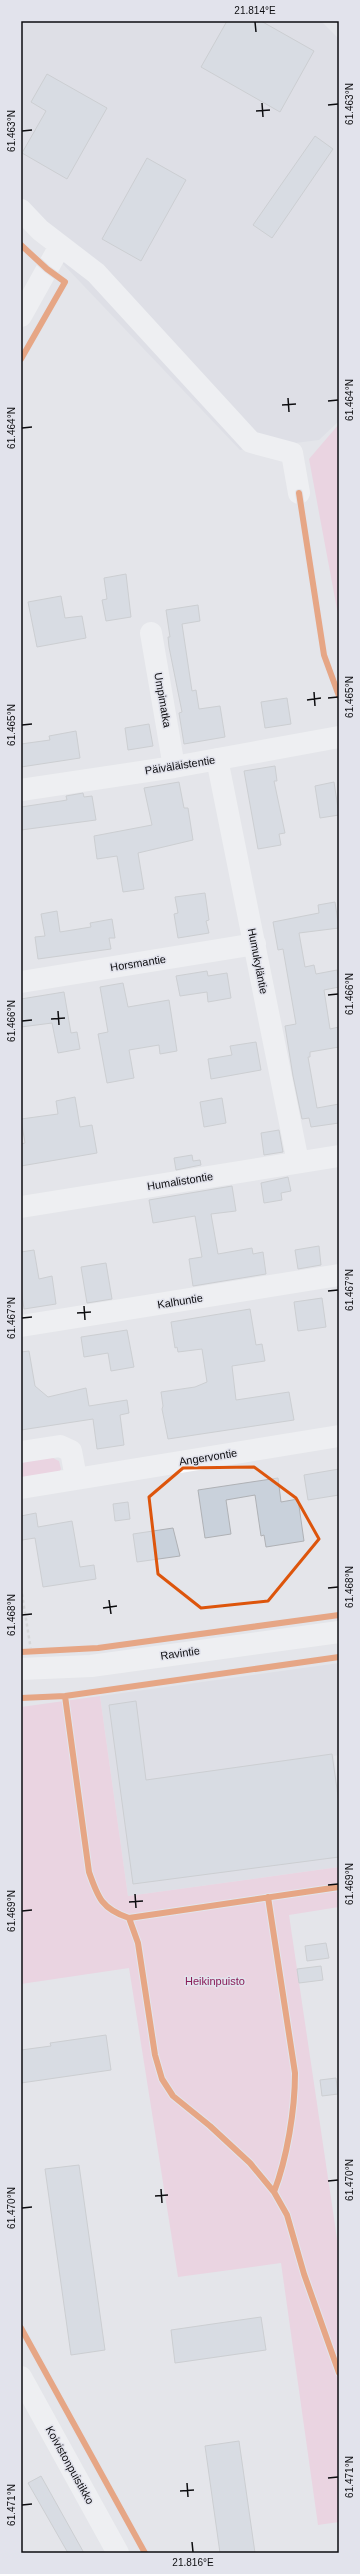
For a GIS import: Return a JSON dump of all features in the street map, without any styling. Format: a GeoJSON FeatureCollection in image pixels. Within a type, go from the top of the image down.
{"type":"FeatureCollection","features":[{"type":"Feature","properties":{"kind":"street"},"geometry":{"type":"LineString","coordinates":[[21,210],[60,246],[96,272],[251,442],[292,453],[299,493]]}},
{"type":"Feature","properties":{"kind":"street"},"geometry":{"type":"LineString","coordinates":[[21,316],[60,246]]}},
{"type":"Feature","properties":{"kind":"street","name":"Umpimatka"},"geometry":{"type":"LineString","coordinates":[[151,633],[174,766]]}},
{"type":"Feature","properties":{"kind":"street","name":"Päiväläistentie"},"geometry":{"type":"LineString","coordinates":[[21,790],[217,759],[339,737]]}},
{"type":"Feature","properties":{"kind":"street","name":"Humukyläntie"},"geometry":{"type":"LineString","coordinates":[[217,759],[298,1162]]}},
{"type":"Feature","properties":{"kind":"street","name":"Horsmantie"},"geometry":{"type":"LineString","coordinates":[[21,982],[255,944]]}},
{"type":"Feature","properties":{"kind":"street","name":"Humalistontie"},"geometry":{"type":"LineString","coordinates":[[21,1207],[339,1156]]}},
{"type":"Feature","properties":{"kind":"street","name":"Kalhuntie"},"geometry":{"type":"LineString","coordinates":[[21,1326],[339,1275]]}},
{"type":"Feature","properties":{"kind":"street","name":"Angervontie"},"geometry":{"type":"LineString","coordinates":[[21,1488],[339,1436]]}},
{"type":"Feature","properties":{"kind":"street"},"geometry":{"type":"LineString","coordinates":[[21,1452],[60,1446],[71,1451],[76,1478]]}},
{"type":"Feature","properties":{"kind":"street","name":"Ravintie"},"geometry":{"type":"LineString","coordinates":[[26,1658],[91,1666],[339,1632]]}},
{"type":"Feature","properties":{"kind":"street","name":"Koivistonpuistikko"},"geometry":{"type":"LineString","coordinates":[[21,2377],[118,2553]]}},
{"type":"Feature","properties":{"kind":"path"},"geometry":{"type":"LineString","coordinates":[[21,1588],[26,1658],[39,1652]]}},
{"type":"Feature","properties":{"kind":"highlighted area"},"geometry":{"type":"Polygon","coordinates":[[[254,1467],[296,1498],[319,1539],[268,1601],[201,1608],[158,1574],[149,1497],[183,1468],[254,1467]]]}},
{"type":"Feature","properties":{"kind":"shaded area"},"geometry":{"type":"Polygon","coordinates":[[[21,21],[321,21],[339,39],[339,421],[319,440],[240,450],[21,220],[21,21]]]}},
{"type":"Feature","properties":{"kind":"shaded area"},"geometry":{"type":"Polygon","coordinates":[[[339,1663],[339,1755],[334,1756],[339,1796],[339,1867],[128,1896],[100,1696],[339,1663]]]}},
{"type":"Feature","properties":{"kind":"green space"},"geometry":{"type":"Polygon","coordinates":[[[339,424],[339,620],[309,459],[339,424]]]}},
{"type":"Feature","properties":{"kind":"green space"},"geometry":{"type":"Polygon","coordinates":[[[51,1457],[59,1461],[61,1469],[57,1475],[24,1479],[21,1476],[22,1462],[51,1457]]]}},
{"type":"Feature","properties":{"kind":"green space","name":"Heikinpuisto"},"geometry":{"type":"Polygon","coordinates":[[[100,1696],[128,1896],[339,1867],[339,1907],[289,1915],[339,2252],[339,2522],[318,2525],[281,2263],[178,2277],[129,1968],[21,1984],[21,1707],[100,1696]]]}},
{"type":"Feature","properties":{"kind":"building"},"geometry":{"type":"Polygon","coordinates":[[[227,21],[261,21],[314,51],[280,112],[201,67],[227,21]]]}},
{"type":"Feature","properties":{"kind":"building"},"geometry":{"type":"Polygon","coordinates":[[[47,74],[107,108],[67,179],[22,153],[46,111],[31,102],[47,74]]]}},
{"type":"Feature","properties":{"kind":"building"},"geometry":{"type":"Polygon","coordinates":[[[315,136],[333,149],[272,238],[253,225],[315,136]]]}},
{"type":"Feature","properties":{"kind":"building"},"geometry":{"type":"Polygon","coordinates":[[[147,158],[186,180],[141,261],[102,239],[147,158]]]}},
{"type":"Feature","properties":{"kind":"building"},"geometry":{"type":"Polygon","coordinates":[[[126,574],[131,617],[106,621],[102,600],[107,599],[104,578],[126,574]]]}},
{"type":"Feature","properties":{"kind":"building"},"geometry":{"type":"Polygon","coordinates":[[[61,596],[65,618],[82,616],[86,638],[37,647],[28,602],[61,596]]]}},
{"type":"Feature","properties":{"kind":"building"},"geometry":{"type":"Polygon","coordinates":[[[198,605],[200,621],[182,624],[192,691],[196,690],[199,709],[220,706],[225,737],[184,744],[179,713],[182,712],[169,647],[168,637],[170,637],[166,610],[198,605]]]}},
{"type":"Feature","properties":{"kind":"building"},"geometry":{"type":"Polygon","coordinates":[[[287,698],[291,724],[265,728],[261,702],[287,698]]]}},
{"type":"Feature","properties":{"kind":"building"},"geometry":{"type":"Polygon","coordinates":[[[149,724],[153,746],[128,750],[125,728],[149,724]]]}},
{"type":"Feature","properties":{"kind":"building"},"geometry":{"type":"Polygon","coordinates":[[[76,731],[80,758],[21,767],[21,744],[50,740],[49,736],[76,731]]]}},
{"type":"Feature","properties":{"kind":"building"},"geometry":{"type":"Polygon","coordinates":[[[275,766],[277,781],[274,781],[285,833],[279,834],[281,845],[258,849],[244,771],[275,766]]]}},
{"type":"Feature","properties":{"kind":"building"},"geometry":{"type":"Polygon","coordinates":[[[179,782],[184,808],[188,808],[193,840],[138,853],[144,889],[123,892],[117,856],[97,859],[94,836],[152,825],[144,788],[179,782]]]}},
{"type":"Feature","properties":{"kind":"building"},"geometry":{"type":"Polygon","coordinates":[[[334,782],[339,815],[320,818],[315,786],[334,782]]]}},
{"type":"Feature","properties":{"kind":"building"},"geometry":{"type":"Polygon","coordinates":[[[83,793],[84,797],[92,796],[96,820],[21,830],[21,807],[67,800],[66,796],[83,793]]]}},
{"type":"Feature","properties":{"kind":"building"},"geometry":{"type":"Polygon","coordinates":[[[205,893],[209,920],[206,921],[209,933],[178,938],[174,914],[178,913],[175,897],[205,893]]]}},
{"type":"Feature","properties":{"kind":"building"},"geometry":{"type":"Polygon","coordinates":[[[335,902],[339,928],[299,933],[305,967],[314,965],[316,974],[337,970],[339,981],[339,987],[324,990],[330,1029],[339,1027],[339,1047],[310,1052],[310,1057],[308,1057],[317,1108],[339,1104],[339,1123],[311,1127],[309,1118],[302,1119],[293,1076],[285,1026],[296,1024],[283,949],[278,950],[273,922],[319,913],[318,905],[335,902]]]}},
{"type":"Feature","properties":{"kind":"building"},"geometry":{"type":"Polygon","coordinates":[[[57,911],[60,932],[91,927],[90,923],[112,919],[115,938],[109,938],[111,949],[38,959],[35,937],[45,936],[41,914],[57,911]]]}},
{"type":"Feature","properties":{"kind":"building"},"geometry":{"type":"Polygon","coordinates":[[[207,971],[208,976],[227,973],[231,998],[208,1002],[207,992],[180,996],[176,976],[207,971]]]}},
{"type":"Feature","properties":{"kind":"building"},"geometry":{"type":"Polygon","coordinates":[[[123,983],[128,1007],[169,1000],[177,1051],[160,1054],[159,1045],[129,1050],[134,1078],[107,1083],[98,1034],[108,1032],[100,987],[123,983]]]}},
{"type":"Feature","properties":{"kind":"building"},"geometry":{"type":"Polygon","coordinates":[[[64,992],[71,1033],[77,1032],[80,1049],[58,1053],[52,1023],[21,1027],[21,999],[64,992]]]}},
{"type":"Feature","properties":{"kind":"building"},"geometry":{"type":"Polygon","coordinates":[[[256,1042],[261,1070],[211,1079],[208,1059],[232,1055],[230,1046],[256,1042]]]}},
{"type":"Feature","properties":{"kind":"building"},"geometry":{"type":"Polygon","coordinates":[[[75,1097],[80,1127],[92,1125],[97,1153],[21,1166],[21,1144],[25,1143],[21,1119],[58,1114],[56,1101],[75,1097]]]}},
{"type":"Feature","properties":{"kind":"building"},"geometry":{"type":"Polygon","coordinates":[[[222,1098],[226,1123],[204,1127],[200,1102],[222,1098]]]}},
{"type":"Feature","properties":{"kind":"building"},"geometry":{"type":"Polygon","coordinates":[[[279,1130],[283,1152],[264,1155],[261,1133],[279,1130]]]}},
{"type":"Feature","properties":{"kind":"building"},"geometry":{"type":"Polygon","coordinates":[[[192,1155],[193,1161],[200,1160],[201,1165],[176,1170],[174,1158],[192,1155]]]}},
{"type":"Feature","properties":{"kind":"building"},"geometry":{"type":"Polygon","coordinates":[[[288,1177],[291,1191],[281,1193],[282,1200],[264,1203],[261,1183],[288,1177]]]}},
{"type":"Feature","properties":{"kind":"building"},"geometry":{"type":"Polygon","coordinates":[[[232,1186],[236,1211],[211,1214],[218,1254],[252,1248],[253,1254],[263,1252],[266,1274],[193,1286],[189,1259],[202,1257],[195,1216],[153,1223],[149,1200],[232,1186]]]}},
{"type":"Feature","properties":{"kind":"building"},"geometry":{"type":"Polygon","coordinates":[[[319,1246],[321,1265],[298,1269],[295,1250],[319,1246]]]}},
{"type":"Feature","properties":{"kind":"building"},"geometry":{"type":"Polygon","coordinates":[[[34,1250],[39,1279],[52,1276],[56,1304],[24,1309],[21,1288],[21,1252],[34,1250]]]}},
{"type":"Feature","properties":{"kind":"building"},"geometry":{"type":"Polygon","coordinates":[[[106,1263],[112,1299],[87,1303],[81,1267],[106,1263]]]}},
{"type":"Feature","properties":{"kind":"building"},"geometry":{"type":"Polygon","coordinates":[[[322,1298],[326,1327],[298,1331],[294,1302],[322,1298]]]}},
{"type":"Feature","properties":{"kind":"building"},"geometry":{"type":"Polygon","coordinates":[[[250,1309],[256,1345],[262,1344],[265,1361],[232,1366],[236,1400],[289,1392],[294,1420],[168,1439],[162,1409],[161,1392],[195,1387],[207,1382],[202,1349],[178,1352],[177,1347],[175,1348],[171,1322],[250,1309]]]}},
{"type":"Feature","properties":{"kind":"building"},"geometry":{"type":"Polygon","coordinates":[[[127,1330],[134,1367],[111,1371],[108,1353],[84,1357],[81,1337],[127,1330]]]}},
{"type":"Feature","properties":{"kind":"building"},"geometry":{"type":"Polygon","coordinates":[[[29,1351],[35,1386],[48,1397],[86,1388],[89,1406],[127,1400],[129,1413],[120,1415],[124,1445],[97,1449],[93,1419],[21,1430],[21,1352],[29,1351]]]}},
{"type":"Feature","properties":{"kind":"building"},"geometry":{"type":"Polygon","coordinates":[[[339,1469],[339,1495],[308,1500],[304,1475],[339,1469]]]}},
{"type":"Feature","properties":{"kind":"building"},"geometry":{"type":"Polygon","coordinates":[[[278,1478],[281,1502],[298,1499],[304,1541],[266,1547],[264,1535],[261,1536],[255,1495],[226,1500],[231,1534],[205,1538],[198,1490],[278,1478]]]}},
{"type":"Feature","properties":{"kind":"building"},"geometry":{"type":"Polygon","coordinates":[[[128,1502],[130,1519],[115,1521],[113,1504],[128,1502]]]}},
{"type":"Feature","properties":{"kind":"building"},"geometry":{"type":"Polygon","coordinates":[[[36,1513],[38,1527],[72,1521],[80,1567],[94,1565],[96,1579],[43,1587],[35,1538],[22,1540],[21,1531],[21,1516],[36,1513]]]}},
{"type":"Feature","properties":{"kind":"building"},"geometry":{"type":"Polygon","coordinates":[[[173,1528],[180,1556],[137,1562],[133,1534],[173,1528]]]}},
{"type":"Feature","properties":{"kind":"building"},"geometry":{"type":"Polygon","coordinates":[[[136,1701],[146,1780],[332,1754],[339,1803],[339,1857],[133,1884],[109,1705],[136,1701]]]}},
{"type":"Feature","properties":{"kind":"building"},"geometry":{"type":"Polygon","coordinates":[[[326,1943],[329,1958],[307,1961],[305,1946],[326,1943]]]}},
{"type":"Feature","properties":{"kind":"building"},"geometry":{"type":"Polygon","coordinates":[[[321,1966],[323,1980],[299,1983],[297,1969],[321,1966]]]}},
{"type":"Feature","properties":{"kind":"building"},"geometry":{"type":"Polygon","coordinates":[[[106,2035],[111,2070],[21,2083],[21,2050],[51,2046],[50,2043],[106,2035]]]}},
{"type":"Feature","properties":{"kind":"building"},"geometry":{"type":"Polygon","coordinates":[[[336,2078],[338,2094],[322,2096],[320,2080],[336,2078]]]}},
{"type":"Feature","properties":{"kind":"building"},"geometry":{"type":"Polygon","coordinates":[[[79,2165],[105,2350],[71,2355],[45,2169],[79,2165]]]}},
{"type":"Feature","properties":{"kind":"building"},"geometry":{"type":"Polygon","coordinates":[[[261,2317],[266,2350],[175,2363],[171,2330],[261,2317]]]}},
{"type":"Feature","properties":{"kind":"building"},"geometry":{"type":"Polygon","coordinates":[[[239,2441],[255,2553],[220,2553],[205,2446],[239,2441]]]}},
{"type":"Feature","properties":{"kind":"building"},"geometry":{"type":"Polygon","coordinates":[[[41,2476],[84,2553],[68,2553],[28,2483],[41,2476]]]}},
{"type":"Feature","properties":{"kind":"cycle path"},"geometry":{"type":"LineString","coordinates":[[21,245],[47,269],[65,282],[21,359]]}},
{"type":"Feature","properties":{"kind":"cycle path"},"geometry":{"type":"LineString","coordinates":[[299,493],[324,655],[339,696]]}},
{"type":"Feature","properties":{"kind":"cycle path"},"geometry":{"type":"LineString","coordinates":[[21,1652],[98,1648],[339,1615]]}},
{"type":"Feature","properties":{"kind":"cycle path"},"geometry":{"type":"LineString","coordinates":[[21,1698],[65,1696],[339,1657]]}},
{"type":"Feature","properties":{"kind":"cycle path"},"geometry":{"type":"LineString","coordinates":[[65,1696],[89,1872],[98,1896],[113,1911],[129,1918],[339,1887]]}},
{"type":"Feature","properties":{"kind":"cycle path"},"geometry":{"type":"LineString","coordinates":[[268,1897],[295,2073],[292,2118],[283,2164],[274,2192]]}},
{"type":"Feature","properties":{"kind":"cycle path"},"geometry":{"type":"LineString","coordinates":[[129,1918],[138,1943],[155,2055],[162,2079],[173,2096],[210,2126],[250,2163],[274,2192],[287,2215],[304,2274],[339,2373]]}},
{"type":"Feature","properties":{"kind":"cycle path"},"geometry":{"type":"LineString","coordinates":[[21,2328],[145,2553]]}}]}
